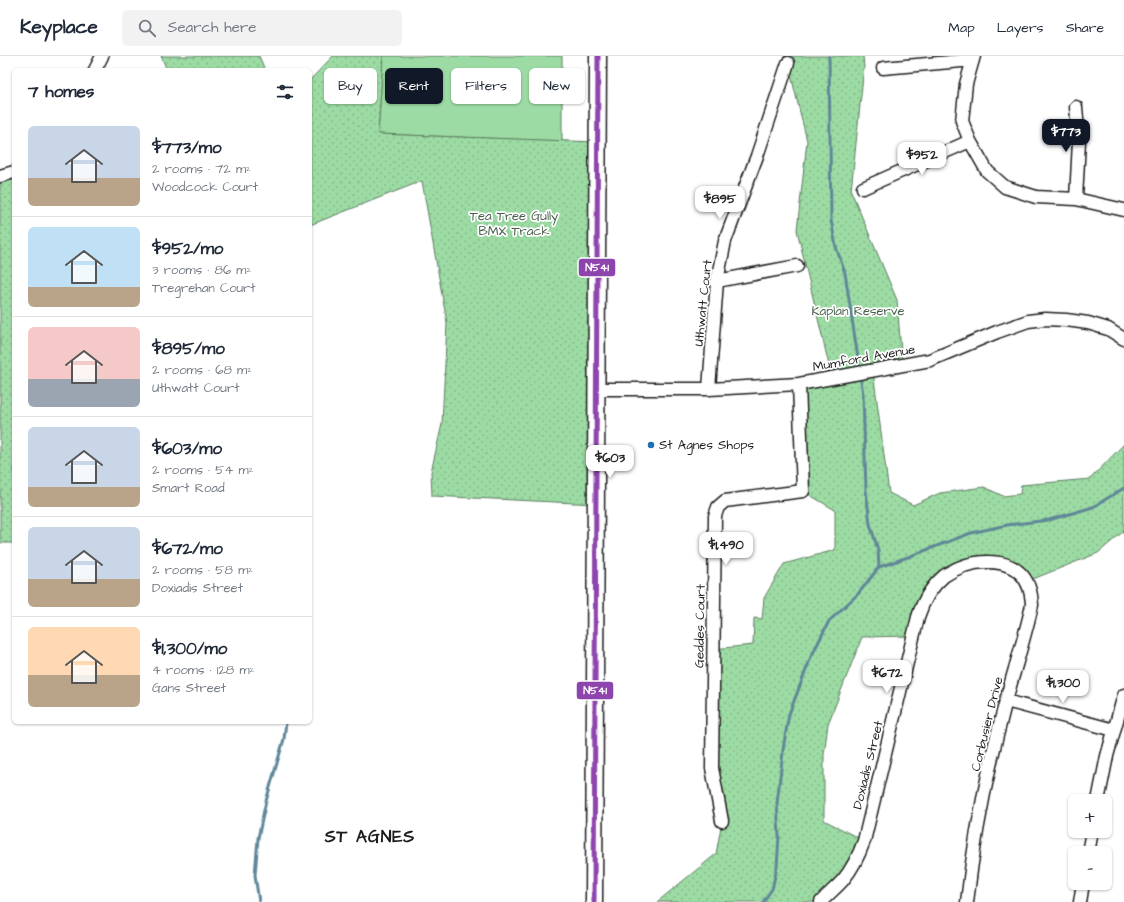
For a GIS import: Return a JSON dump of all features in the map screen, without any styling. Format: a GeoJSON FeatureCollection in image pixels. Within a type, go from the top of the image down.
{"type":"FeatureCollection","features":[{"type":"Feature","properties":{"kind":"main road"},"geometry":{"type":"LineString","coordinates":[[594,902],[598,56]]}},
{"type":"Feature","properties":{"kind":"street"},"geometry":{"type":"LineString","coordinates":[[96,68],[102,56]]}},
{"type":"Feature","properties":{"kind":"street"},"geometry":{"type":"LineString","coordinates":[[884,68],[974,58],[966,84],[962,121],[970,141],[987,171],[1005,187],[1036,197],[1076,199],[1124,210]]}},
{"type":"Feature","properties":{"kind":"street","name":"Uthwatt Court"},"geometry":{"type":"LineString","coordinates":[[709,389],[717,281],[725,241],[757,156],[788,63]]}},
{"type":"Feature","properties":{"kind":"street"},"geometry":{"type":"LineString","coordinates":[[1076,108],[1079,140],[1076,199]]}},
{"type":"Feature","properties":{"kind":"street"},"geometry":{"type":"LineString","coordinates":[[863,188],[970,141]]}},
{"type":"Feature","properties":{"kind":"street"},"geometry":{"type":"LineString","coordinates":[[0,176],[12,173]]}},
{"type":"Feature","properties":{"kind":"street"},"geometry":{"type":"LineString","coordinates":[[717,281],[797,266]]}},
{"type":"Feature","properties":{"kind":"street","name":"Mumford Avenue"},"geometry":{"type":"LineString","coordinates":[[597,389],[709,389],[799,384],[930,360],[997,332],[1028,322],[1044,319],[1088,323],[1108,329],[1124,339]]}},
{"type":"Feature","properties":{"kind":"street","name":"Geddes Court"},"geometry":{"type":"LineString","coordinates":[[722,821],[712,768],[715,516],[718,507],[725,500],[803,492],[799,384]]}},
{"type":"Feature","properties":{"kind":"street","name":"Doxiadis Street"},"geometry":{"type":"LineString","coordinates":[[820,902],[849,872],[864,841],[918,617],[924,600],[941,579],[959,567],[981,562],[1001,562],[1008,564]]}},
{"type":"Feature","properties":{"kind":"street","name":"Corbusier Drive"},"geometry":{"type":"LineString","coordinates":[[967,902],[975,846],[989,771],[1032,605],[1032,595],[1029,585],[1023,575],[1008,564]]}},
{"type":"Feature","properties":{"kind":"street"},"geometry":{"type":"LineString","coordinates":[[1099,794],[1107,756],[1124,695]]}},
{"type":"Feature","properties":{"kind":"street"},"geometry":{"type":"LineString","coordinates":[[1006,701],[1114,730]]}},
{"type":"Feature","properties":{"kind":"street"},"geometry":{"type":"LineString","coordinates":[[1080,902],[1082,890]]}},
{"type":"Feature","properties":{"kind":"green space"},"geometry":{"type":"Polygon","coordinates":[[[161,56],[259,56],[264,68],[166,68],[161,56]]]}},
{"type":"Feature","properties":{"kind":"green space","name":"Tea Tree Gully BMX Track"},"geometry":{"type":"Polygon","coordinates":[[[333,56],[383,56],[378,134],[598,142],[596,504],[432,496],[431,472],[442,424],[447,323],[422,181],[312,224],[312,78],[333,56]]]}},
{"type":"Feature","properties":{"kind":"green space"},"geometry":{"type":"Polygon","coordinates":[[[383,56],[562,56],[562,68],[529,68],[529,104],[562,104],[562,141],[378,134],[383,56]]]}},
{"type":"Feature","properties":{"kind":"green space","name":"Kaplan Reserve"},"geometry":{"type":"Polygon","coordinates":[[[784,56],[863,56],[864,67],[851,191],[897,300],[902,365],[873,371],[889,493],[913,505],[940,493],[984,487],[1003,496],[1020,494],[1021,485],[1090,479],[1124,444],[1124,531],[1098,553],[1033,579],[1007,564],[959,567],[932,589],[914,636],[862,637],[828,724],[824,755],[824,820],[864,841],[821,902],[657,902],[716,854],[722,821],[712,768],[713,649],[753,645],[754,618],[762,619],[764,598],[784,564],[835,550],[835,510],[803,491],[799,384],[832,378],[797,230],[807,141],[788,63],[784,56]]]}},
{"type":"Feature","properties":{"kind":"green space"},"geometry":{"type":"Polygon","coordinates":[[[12,172],[12,543],[0,543],[0,175],[12,172]]]}},
{"type":"Feature","properties":{"kind":"waterway"},"geometry":{"type":"LineString","coordinates":[[829,56],[831,220],[836,247],[845,273],[859,365]]}},
{"type":"Feature","properties":{"kind":"waterway"},"geometry":{"type":"LineString","coordinates":[[763,902],[772,889],[777,867],[779,836],[777,803],[789,714],[811,657],[829,621],[858,594],[879,567],[878,550],[870,524],[866,490],[863,394],[861,381]]}},
{"type":"Feature","properties":{"kind":"waterway"},"geometry":{"type":"LineString","coordinates":[[879,567],[971,533],[1007,525],[1049,520],[1093,507],[1124,488]]}},
{"type":"Feature","properties":{"kind":"waterway"},"geometry":{"type":"LineString","coordinates":[[259,902],[255,875],[258,838],[266,801],[284,739],[286,724]]}},
{"type":"Feature","properties":{"kind":"transit line","name":"N541"},"geometry":{"type":"LineString","coordinates":[[594,902],[598,56]]}},
{"type":"Feature","properties":{"kind":"place","name":"St Agnes Shops"},"geometry":{"type":"Point","coordinates":[651,445]}},
{"type":"Feature","properties":{"kind":"district","name":"ST AGNES"},"geometry":{"type":"Point","coordinates":[370,837]}}]}
